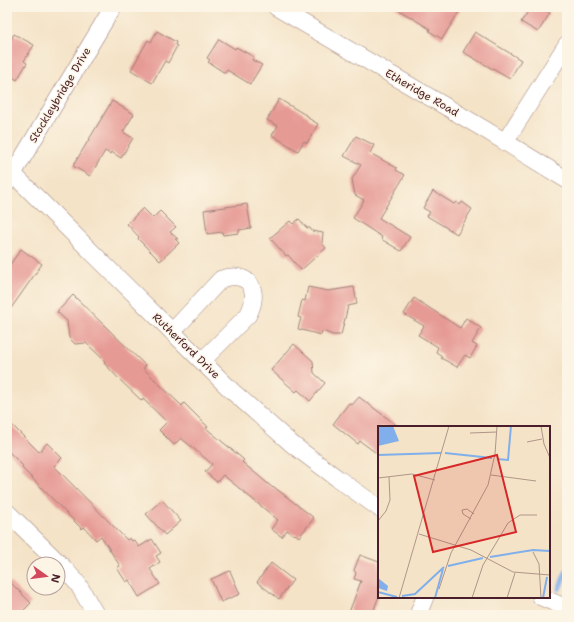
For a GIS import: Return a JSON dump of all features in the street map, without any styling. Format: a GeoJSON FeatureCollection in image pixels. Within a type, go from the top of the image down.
{"type":"FeatureCollection","features":[{"type":"Feature","properties":{"kind":"street","name":"Stockleybridge Drive"},"geometry":{"type":"LineString","coordinates":[[9,175],[113,7]]}},
{"type":"Feature","properties":{"kind":"street","name":"Etheridge Road"},"geometry":{"type":"LineString","coordinates":[[276,7],[567,180]]}},
{"type":"Feature","properties":{"kind":"street"},"geometry":{"type":"LineString","coordinates":[[505,142],[567,44]]}},
{"type":"Feature","properties":{"kind":"street","name":"Rutherford Drive"},"geometry":{"type":"LineString","coordinates":[[9,175],[232,391],[293,444],[378,507]]}},
{"type":"Feature","properties":{"kind":"street"},"geometry":{"type":"LineString","coordinates":[[172,332],[221,279],[230,276],[242,277],[249,283],[255,295],[253,306],[248,315],[202,361]]}},
{"type":"Feature","properties":{"kind":"street"},"geometry":{"type":"LineString","coordinates":[[7,512],[69,574],[87,598],[96,615]]}},
{"type":"Feature","properties":{"kind":"street"},"geometry":{"type":"LineString","coordinates":[[418,615],[425,598]]}},
{"type":"Feature","properties":{"kind":"street"},"geometry":{"type":"LineString","coordinates":[[542,598],[567,608]]}},
{"type":"Feature","properties":{"kind":"building"},"geometry":{"type":"Polygon","coordinates":[[[394,7],[462,7],[442,39],[429,31],[430,29],[394,7]]]}},
{"type":"Feature","properties":{"kind":"building"},"geometry":{"type":"Polygon","coordinates":[[[531,7],[540,7],[550,13],[538,32],[521,22],[531,7]]]}},
{"type":"Feature","properties":{"kind":"building"},"geometry":{"type":"Polygon","coordinates":[[[157,31],[176,42],[175,45],[177,46],[168,63],[165,61],[152,83],[131,70],[148,40],[151,42],[157,31]]]}},
{"type":"Feature","properties":{"kind":"building"},"geometry":{"type":"Polygon","coordinates":[[[475,32],[521,60],[510,79],[463,52],[475,32]]]}},
{"type":"Feature","properties":{"kind":"building"},"geometry":{"type":"Polygon","coordinates":[[[14,34],[34,45],[24,61],[27,63],[17,80],[7,74],[7,46],[14,34]]]}},
{"type":"Feature","properties":{"kind":"building"},"geometry":{"type":"Polygon","coordinates":[[[219,39],[235,49],[236,47],[254,57],[252,60],[262,65],[250,84],[227,70],[225,73],[208,62],[210,60],[207,58],[219,39]]]}},
{"type":"Feature","properties":{"kind":"building"},"geometry":{"type":"Polygon","coordinates":[[[279,99],[318,124],[307,143],[304,141],[298,151],[272,135],[278,126],[267,120],[279,99]]]}},
{"type":"Feature","properties":{"kind":"building"},"geometry":{"type":"Polygon","coordinates":[[[112,101],[134,114],[123,132],[133,138],[121,158],[111,152],[110,154],[105,151],[90,176],[73,166],[112,101]]]}},
{"type":"Feature","properties":{"kind":"building"},"geometry":{"type":"Polygon","coordinates":[[[356,136],[374,145],[370,153],[397,168],[396,170],[405,175],[379,218],[410,237],[401,251],[381,239],[382,237],[353,218],[364,200],[355,195],[352,179],[361,165],[344,156],[356,136]]]}},
{"type":"Feature","properties":{"kind":"building"},"geometry":{"type":"Polygon","coordinates":[[[433,191],[454,204],[456,202],[460,205],[462,202],[472,209],[457,234],[427,216],[430,212],[423,208],[433,191]]]}},
{"type":"Feature","properties":{"kind":"building"},"geometry":{"type":"Polygon","coordinates":[[[247,204],[251,228],[239,230],[239,233],[223,235],[222,232],[207,234],[204,210],[247,204]]]}},
{"type":"Feature","properties":{"kind":"building"},"geometry":{"type":"Polygon","coordinates":[[[143,208],[153,218],[160,211],[176,227],[170,232],[178,239],[175,239],[179,243],[160,261],[138,239],[139,237],[127,224],[143,208]]]}},
{"type":"Feature","properties":{"kind":"building"},"geometry":{"type":"Polygon","coordinates":[[[299,219],[312,231],[323,233],[322,243],[326,248],[301,270],[270,238],[290,221],[293,224],[299,219]]]}},
{"type":"Feature","properties":{"kind":"building"},"geometry":{"type":"Polygon","coordinates":[[[21,249],[42,264],[7,314],[7,269],[21,249]]]}},
{"type":"Feature","properties":{"kind":"building"},"geometry":{"type":"Polygon","coordinates":[[[308,287],[328,291],[354,287],[357,304],[348,306],[341,335],[333,335],[322,331],[321,335],[298,329],[301,318],[298,317],[302,300],[305,301],[308,287]]]}},
{"type":"Feature","properties":{"kind":"building"},"geometry":{"type":"Polygon","coordinates":[[[73,295],[146,366],[143,368],[158,383],[182,406],[184,403],[208,427],[206,428],[244,460],[242,462],[273,488],[274,487],[314,518],[299,537],[287,530],[282,537],[271,529],[278,520],[223,475],[217,482],[205,472],[212,464],[181,438],[174,445],[159,430],[167,422],[120,380],[104,363],[104,360],[86,343],[75,344],[69,338],[67,321],[57,312],[73,295]]]}},
{"type":"Feature","properties":{"kind":"building"},"geometry":{"type":"Polygon","coordinates":[[[414,298],[460,328],[466,318],[481,328],[472,343],[477,346],[470,358],[465,355],[457,367],[441,358],[442,356],[436,352],[438,347],[418,335],[424,326],[404,314],[414,298]]]}},
{"type":"Feature","properties":{"kind":"building"},"geometry":{"type":"Polygon","coordinates":[[[294,344],[313,361],[314,373],[325,383],[310,401],[298,390],[296,392],[271,370],[294,344]]]}},
{"type":"Feature","properties":{"kind":"building"},"geometry":{"type":"Polygon","coordinates":[[[359,397],[398,426],[378,426],[378,454],[360,441],[358,444],[333,424],[349,403],[352,405],[359,397]]]}},
{"type":"Feature","properties":{"kind":"building"},"geometry":{"type":"Polygon","coordinates":[[[7,420],[39,452],[47,443],[62,458],[54,466],[127,540],[130,538],[132,541],[134,540],[139,547],[152,539],[161,553],[156,556],[160,562],[150,569],[160,584],[139,597],[129,580],[126,582],[117,568],[120,566],[101,536],[96,540],[84,527],[82,529],[22,468],[23,466],[7,450],[7,420]]]}},
{"type":"Feature","properties":{"kind":"building"},"geometry":{"type":"Polygon","coordinates":[[[162,500],[181,521],[165,535],[146,514],[162,500]]]}},
{"type":"Feature","properties":{"kind":"building"},"geometry":{"type":"Polygon","coordinates":[[[360,555],[378,562],[378,598],[372,615],[348,615],[361,581],[354,579],[356,573],[354,570],[360,555]]]}},
{"type":"Feature","properties":{"kind":"building"},"geometry":{"type":"Polygon","coordinates":[[[271,563],[293,580],[279,599],[257,582],[271,563]]]}},
{"type":"Feature","properties":{"kind":"building"},"geometry":{"type":"Polygon","coordinates":[[[230,571],[240,594],[221,602],[211,579],[230,571]]]}},
{"type":"Feature","properties":{"kind":"building"},"geometry":{"type":"Polygon","coordinates":[[[7,579],[31,603],[19,615],[7,615],[7,579]]]}},
{"type":"Feature","properties":{"kind":"waterway"},"geometry":{"type":"LineString","coordinates":[[559,589],[567,570]]}}]}
